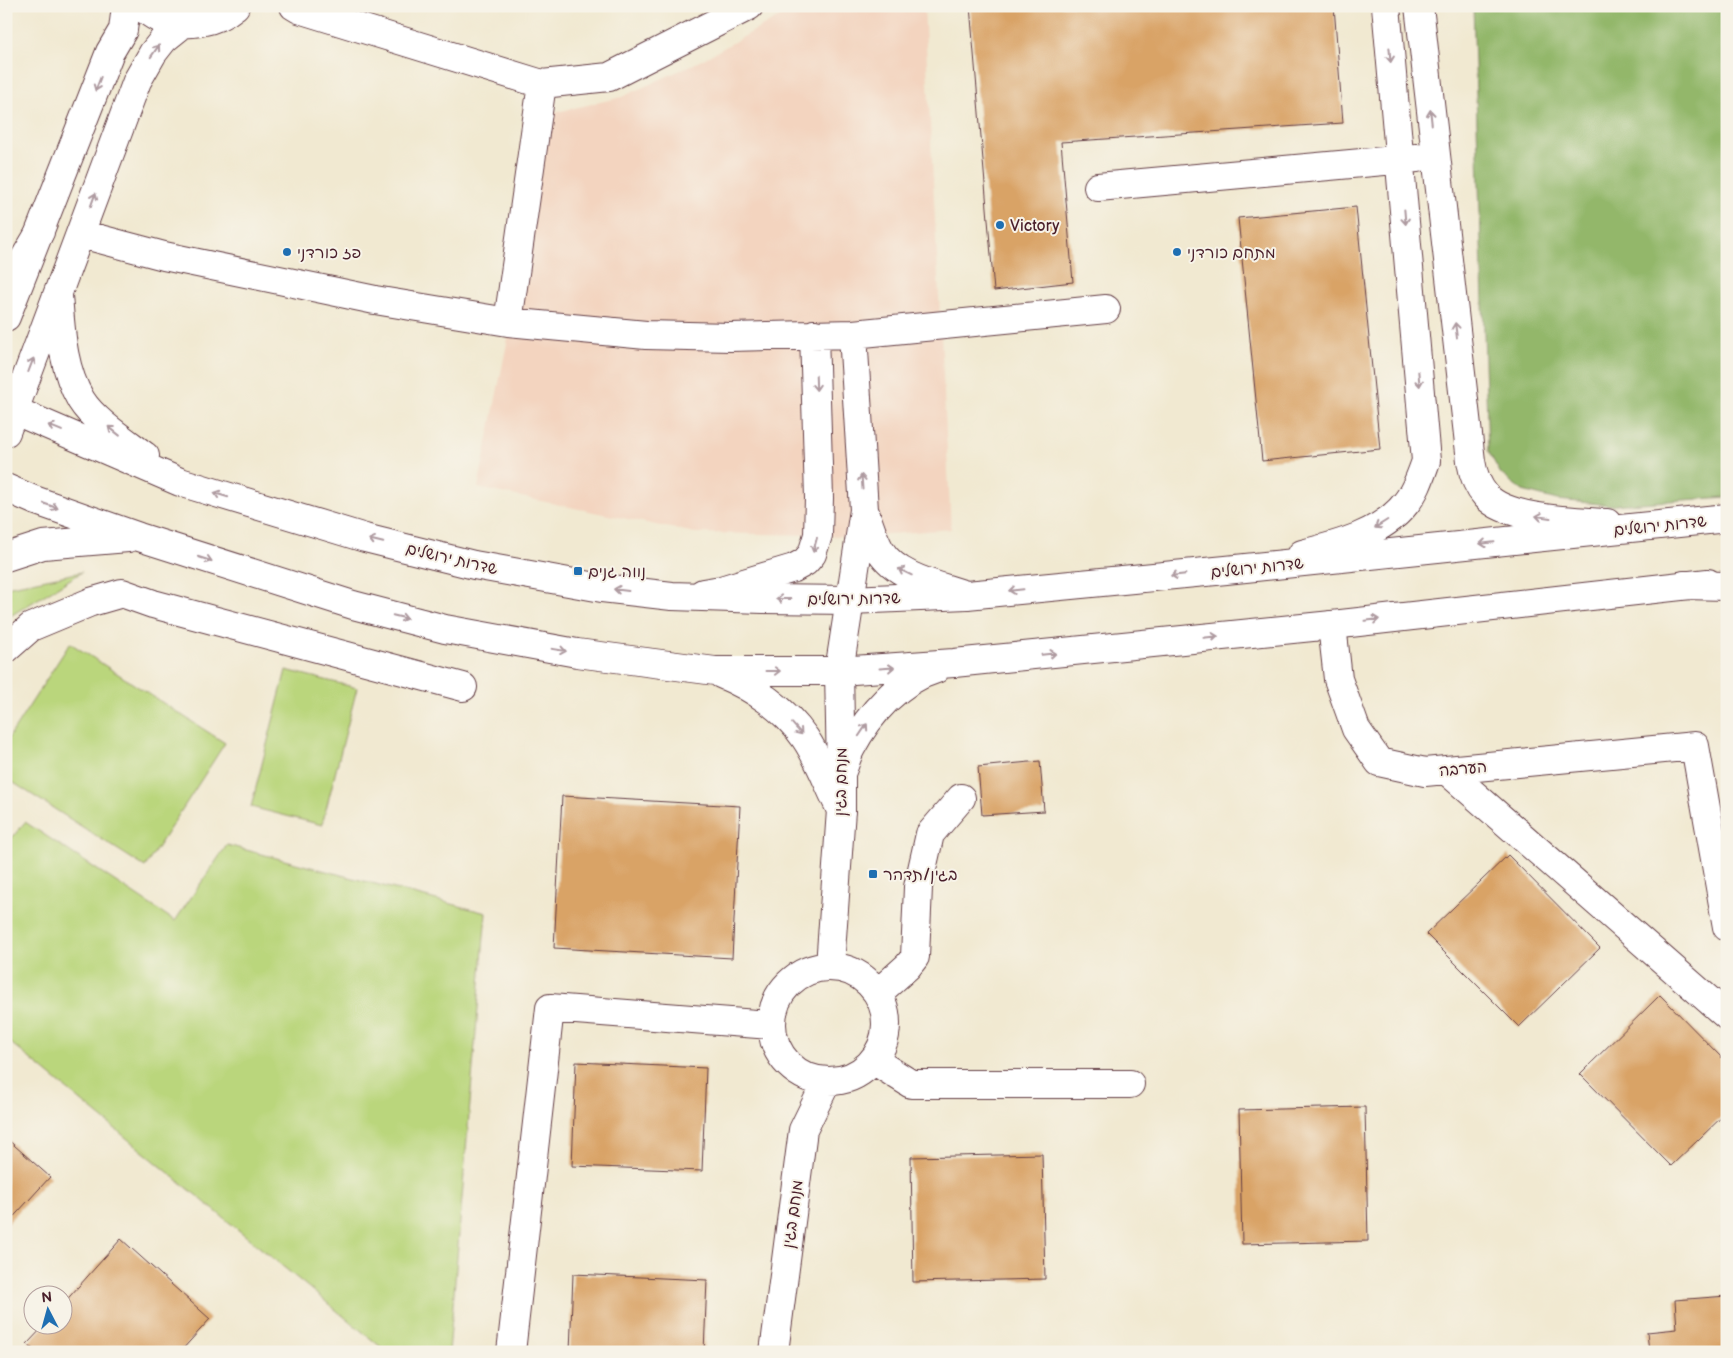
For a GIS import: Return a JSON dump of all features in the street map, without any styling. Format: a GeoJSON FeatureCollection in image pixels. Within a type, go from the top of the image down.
{"type":"FeatureCollection","features":[{"type":"Feature","properties":{"kind":"main road"},"geometry":{"type":"LineString","coordinates":[[6,317],[110,52],[123,30],[126,6]]}},
{"type":"Feature","properties":{"kind":"main road"},"geometry":{"type":"LineString","coordinates":[[140,6],[160,19],[184,24],[206,22],[226,14],[235,6]]}},
{"type":"Feature","properties":{"kind":"main road"},"geometry":{"type":"LineString","coordinates":[[294,6],[542,84],[609,77],[749,6]]}},
{"type":"Feature","properties":{"kind":"main road"},"geometry":{"type":"LineString","coordinates":[[1226,570],[1315,551],[1361,536],[1385,522],[1407,503],[1426,461],[1386,6]]}},
{"type":"Feature","properties":{"kind":"main road"},"geometry":{"type":"LineString","coordinates":[[1419,6],[1470,462],[1474,478],[1486,496],[1500,506],[1523,514],[1568,520],[1644,526]]}},
{"type":"Feature","properties":{"kind":"main road"},"geometry":{"type":"LineString","coordinates":[[9,416],[58,295],[137,81],[153,53],[164,39],[184,24]]}},
{"type":"Feature","properties":{"kind":"main road"},"geometry":{"type":"LineString","coordinates":[[508,322],[542,84]]}},
{"type":"Feature","properties":{"kind":"main road"},"geometry":{"type":"LineString","coordinates":[[1098,187],[1436,157]]}},
{"type":"Feature","properties":{"kind":"main road"},"geometry":{"type":"LineString","coordinates":[[6,281],[17,271],[40,232]]}},
{"type":"Feature","properties":{"kind":"main road"},"geometry":{"type":"LineString","coordinates":[[81,234],[164,256],[375,300],[508,322],[646,335],[730,337],[853,334],[1106,309]]}},
{"type":"Feature","properties":{"kind":"main road"},"geometry":{"type":"LineString","coordinates":[[58,295],[67,367],[82,400],[99,420],[180,482]]}},
{"type":"Feature","properties":{"kind":"main road"},"geometry":{"type":"LineString","coordinates":[[672,596],[721,590],[778,574],[805,562],[812,554],[818,534],[820,498],[814,334]]}},
{"type":"Feature","properties":{"kind":"main road"},"geometry":{"type":"LineString","coordinates":[[853,334],[864,510],[880,550],[899,570],[937,586],[967,595]]}},
{"type":"Feature","properties":{"kind":"main road","name":"שדרות ירושלים"},"geometry":{"type":"LineString","coordinates":[[9,416],[180,482],[365,538],[474,564],[602,588],[672,596],[850,600],[967,595],[1727,518]]}},
{"type":"Feature","properties":{"kind":"main road"},"geometry":{"type":"LineString","coordinates":[[6,488],[34,500],[139,537],[353,606],[446,629],[577,653],[715,671],[839,671],[954,663],[1332,625],[1684,585],[1727,582]]}},
{"type":"Feature","properties":{"kind":"main road","name":"מנחם בגין"},"geometry":{"type":"LineString","coordinates":[[830,966],[841,810],[842,773],[839,671],[864,510]]}},
{"type":"Feature","properties":{"kind":"main road"},"geometry":{"type":"LineString","coordinates":[[6,557],[43,545],[139,537]]}},
{"type":"Feature","properties":{"kind":"main road"},"geometry":{"type":"LineString","coordinates":[[1684,585],[1727,586]]}},
{"type":"Feature","properties":{"kind":"main road"},"geometry":{"type":"LineString","coordinates":[[6,649],[31,626],[91,602],[122,593],[153,604],[463,687]]}},
{"type":"Feature","properties":{"kind":"main road","name":"הערבה"},"geometry":{"type":"LineString","coordinates":[[1332,625],[1338,679],[1356,729],[1380,762],[1425,772],[1695,746],[1727,926]]}},
{"type":"Feature","properties":{"kind":"main road"},"geometry":{"type":"LineString","coordinates":[[842,773],[851,748],[881,706],[894,693],[928,672],[954,663]]}},
{"type":"Feature","properties":{"kind":"main road"},"geometry":{"type":"LineString","coordinates":[[715,671],[742,683],[788,718],[814,754],[841,810]]}},
{"type":"Feature","properties":{"kind":"main road"},"geometry":{"type":"LineString","coordinates":[[1446,770],[1727,1016]]}},
{"type":"Feature","properties":{"kind":"main road"},"geometry":{"type":"LineString","coordinates":[[878,993],[908,966],[915,957],[918,887],[930,834],[961,798]]}},
{"type":"Feature","properties":{"kind":"main road"},"geometry":{"type":"LineString","coordinates":[[830,966],[848,969],[865,978],[878,993],[885,1009],[887,1027],[882,1045],[873,1060],[860,1072],[844,1079],[827,1081],[810,1078],[794,1070],[782,1058],[774,1043],[770,1026],[773,1007],[781,990],[795,976],[812,968],[830,966]]}},
{"type":"Feature","properties":{"kind":"main road"},"geometry":{"type":"LineString","coordinates":[[511,1352],[550,1008],[770,1026]]}},
{"type":"Feature","properties":{"kind":"main road"},"geometry":{"type":"LineString","coordinates":[[873,1060],[911,1084],[1130,1084]]}},
{"type":"Feature","properties":{"kind":"main road","name":"מנחם בגין"},"geometry":{"type":"LineString","coordinates":[[774,1352],[804,1130],[827,1081]]}},
{"type":"Feature","properties":{"kind":"shaded area"},"geometry":{"type":"Polygon","coordinates":[[[799,6],[924,6],[951,529],[853,537],[695,533],[478,488],[553,113],[622,97],[698,62],[799,6]]]}},
{"type":"Feature","properties":{"kind":"green space"},"geometry":{"type":"Polygon","coordinates":[[[1473,6],[1727,6],[1727,497],[1611,505],[1557,500],[1523,491],[1501,474],[1488,451],[1473,6]]]}},
{"type":"Feature","properties":{"kind":"green space"},"geometry":{"type":"Polygon","coordinates":[[[82,572],[7,618],[6,618],[6,587],[82,572]]]}},
{"type":"Feature","properties":{"kind":"green space"},"geometry":{"type":"Polygon","coordinates":[[[70,643],[225,743],[145,867],[6,778],[6,742],[70,643]]]}},
{"type":"Feature","properties":{"kind":"green space"},"geometry":{"type":"Polygon","coordinates":[[[286,670],[357,688],[322,825],[251,807],[286,670]]]}},
{"type":"Feature","properties":{"kind":"green space"},"geometry":{"type":"Polygon","coordinates":[[[25,822],[175,921],[227,845],[486,913],[449,1352],[387,1352],[6,1039],[6,845],[25,822]]]}},
{"type":"Feature","properties":{"kind":"building"},"geometry":{"type":"Polygon","coordinates":[[[970,6],[1334,6],[1343,123],[1061,142],[1073,282],[994,291],[970,6]]]}},
{"type":"Feature","properties":{"kind":"building"},"geometry":{"type":"Polygon","coordinates":[[[1356,207],[1380,449],[1262,461],[1238,218],[1356,207]]]}},
{"type":"Feature","properties":{"kind":"building"},"geometry":{"type":"Polygon","coordinates":[[[1040,761],[1044,811],[982,815],[978,767],[1040,761]]]}},
{"type":"Feature","properties":{"kind":"building"},"geometry":{"type":"Polygon","coordinates":[[[562,796],[740,806],[732,958],[554,948],[562,796]]]}},
{"type":"Feature","properties":{"kind":"building"},"geometry":{"type":"Polygon","coordinates":[[[1508,855],[1600,948],[1519,1027],[1426,934],[1508,855]]]}},
{"type":"Feature","properties":{"kind":"building"},"geometry":{"type":"Polygon","coordinates":[[[1660,995],[1727,1063],[1727,1112],[1671,1166],[1580,1074],[1660,995]]]}},
{"type":"Feature","properties":{"kind":"building"},"geometry":{"type":"Polygon","coordinates":[[[576,1062],[706,1068],[702,1171],[572,1166],[576,1062]]]}},
{"type":"Feature","properties":{"kind":"building"},"geometry":{"type":"Polygon","coordinates":[[[1365,1107],[1368,1241],[1242,1244],[1239,1110],[1365,1107]]]}},
{"type":"Feature","properties":{"kind":"building"},"geometry":{"type":"Polygon","coordinates":[[[6,1138],[50,1177],[6,1225],[6,1138]]]}},
{"type":"Feature","properties":{"kind":"building"},"geometry":{"type":"Polygon","coordinates":[[[1042,1154],[1045,1279],[913,1282],[911,1157],[1042,1154]]]}},
{"type":"Feature","properties":{"kind":"building"},"geometry":{"type":"Polygon","coordinates":[[[121,1239],[210,1319],[180,1352],[36,1352],[27,1344],[35,1336],[72,1336],[72,1294],[121,1239]]]}},
{"type":"Feature","properties":{"kind":"building"},"geometry":{"type":"Polygon","coordinates":[[[573,1274],[707,1280],[704,1352],[570,1352],[573,1274]]]}},
{"type":"Feature","properties":{"kind":"building"},"geometry":{"type":"Polygon","coordinates":[[[1727,1296],[1727,1352],[1649,1352],[1647,1332],[1677,1329],[1675,1300],[1727,1296]]]}},
{"type":"Feature","properties":{"kind":"place","name":"Victory"},"geometry":{"type":"Point","coordinates":[1000,225]}},
{"type":"Feature","properties":{"kind":"place","name":"פז כורדני"},"geometry":{"type":"Point","coordinates":[287,252]}},
{"type":"Feature","properties":{"kind":"place","name":"מתחם כורדני"},"geometry":{"type":"Point","coordinates":[1177,252]}},
{"type":"Feature","properties":{"kind":"place","name":"נווה גנים"},"geometry":{"type":"Point","coordinates":[578,571]}},
{"type":"Feature","properties":{"kind":"place","name":"בגין/תדהר"},"geometry":{"type":"Point","coordinates":[873,874]}}]}
